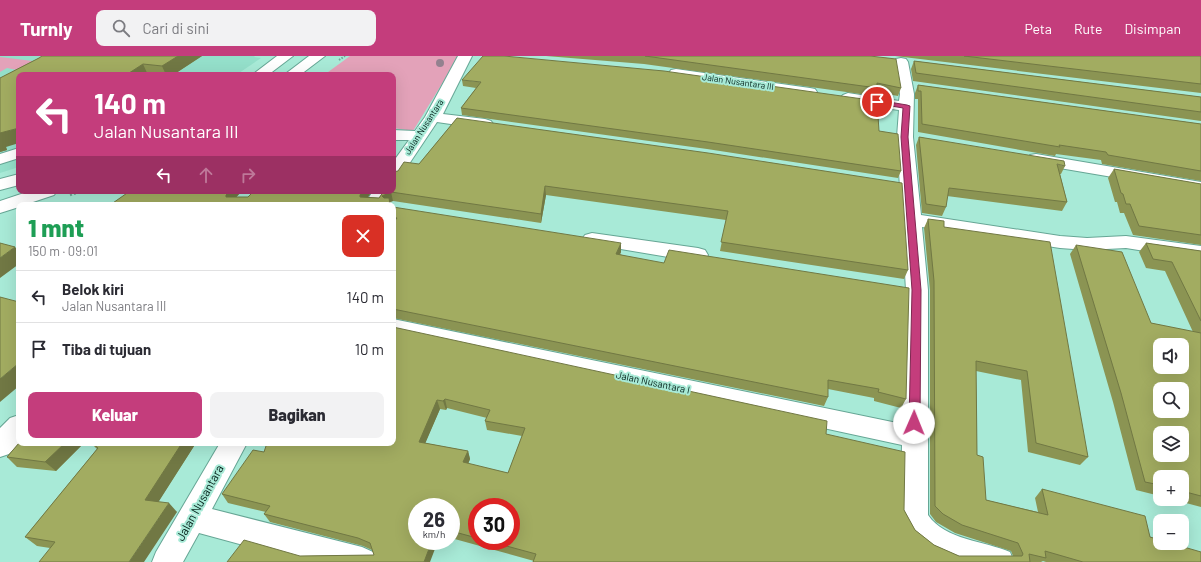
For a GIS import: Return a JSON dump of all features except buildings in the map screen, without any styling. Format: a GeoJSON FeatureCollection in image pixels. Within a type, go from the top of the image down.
{"type":"FeatureCollection","features":[{"type":"Feature","properties":{"kind":"street"},"geometry":{"type":"LineString","coordinates":[[263,72],[286,56]]}},
{"type":"Feature","properties":{"kind":"street"},"geometry":{"type":"LineString","coordinates":[[295,72],[315,56]]}},
{"type":"Feature","properties":{"kind":"street","name":"Jalan Nusantara"},"geometry":{"type":"LineString","coordinates":[[396,170],[418,136],[433,117],[465,56]]}},
{"type":"Feature","properties":{"kind":"street"},"geometry":{"type":"LineString","coordinates":[[917,63],[895,61],[913,87],[907,106],[912,138],[900,185],[912,220],[909,288],[914,437],[913,511],[917,525],[934,540],[999,562]]}},
{"type":"Feature","properties":{"kind":"street","name":"Jalan Nusantara III"},"geometry":{"type":"LineString","coordinates":[[664,72],[821,94]]}},
{"type":"Feature","properties":{"kind":"street"},"geometry":{"type":"LineString","coordinates":[[836,96],[907,106]]}},
{"type":"Feature","properties":{"kind":"street"},"geometry":{"type":"LineString","coordinates":[[433,117],[502,126]]}},
{"type":"Feature","properties":{"kind":"street"},"geometry":{"type":"LineString","coordinates":[[396,134],[418,136]]}},
{"type":"Feature","properties":{"kind":"street"},"geometry":{"type":"LineString","coordinates":[[0,159],[16,154]]}},
{"type":"Feature","properties":{"kind":"street"},"geometry":{"type":"LineString","coordinates":[[1022,157],[1201,187]]}},
{"type":"Feature","properties":{"kind":"street"},"geometry":{"type":"LineString","coordinates":[[0,185],[16,180]]}},
{"type":"Feature","properties":{"kind":"street"},"geometry":{"type":"LineString","coordinates":[[0,207],[39,194]]}},
{"type":"Feature","properties":{"kind":"street"},"geometry":{"type":"LineString","coordinates":[[912,220],[1060,242],[1087,244],[1126,242],[1201,254]]}},
{"type":"Feature","properties":{"kind":"street"},"geometry":{"type":"LineString","coordinates":[[573,236],[713,258]]}},
{"type":"Feature","properties":{"kind":"street","name":"Jalan Nusantara I"},"geometry":{"type":"LineString","coordinates":[[396,327],[914,437]]}},
{"type":"Feature","properties":{"kind":"street"},"geometry":{"type":"LineString","coordinates":[[0,446],[16,429]]}},
{"type":"Feature","properties":{"kind":"street","name":"Jalan Nusantara"},"geometry":{"type":"LineString","coordinates":[[166,562],[232,446]]}},
{"type":"Feature","properties":{"kind":"street"},"geometry":{"type":"LineString","coordinates":[[192,518],[362,562]]}},
{"type":"Feature","properties":{"kind":"shaded area"},"geometry":{"type":"Polygon","coordinates":[[[0,56],[255,56],[254,57],[261,58],[240,72],[16,72],[16,168],[0,173],[0,56]]]}},
{"type":"Feature","properties":{"kind":"shaded area"},"geometry":{"type":"Polygon","coordinates":[[[350,56],[459,56],[413,131],[396,128],[396,72],[328,72],[350,56]]]}},
{"type":"Feature","properties":{"kind":"shaded area"},"geometry":{"type":"Polygon","coordinates":[[[0,57],[33,61],[17,70],[7,68],[0,72],[0,57]]]}},
{"type":"Feature","properties":{"kind":"route"},"geometry":{"type":"LineString","coordinates":[[877,102],[907,106],[905,137],[917,290],[914,423]]}}]}
